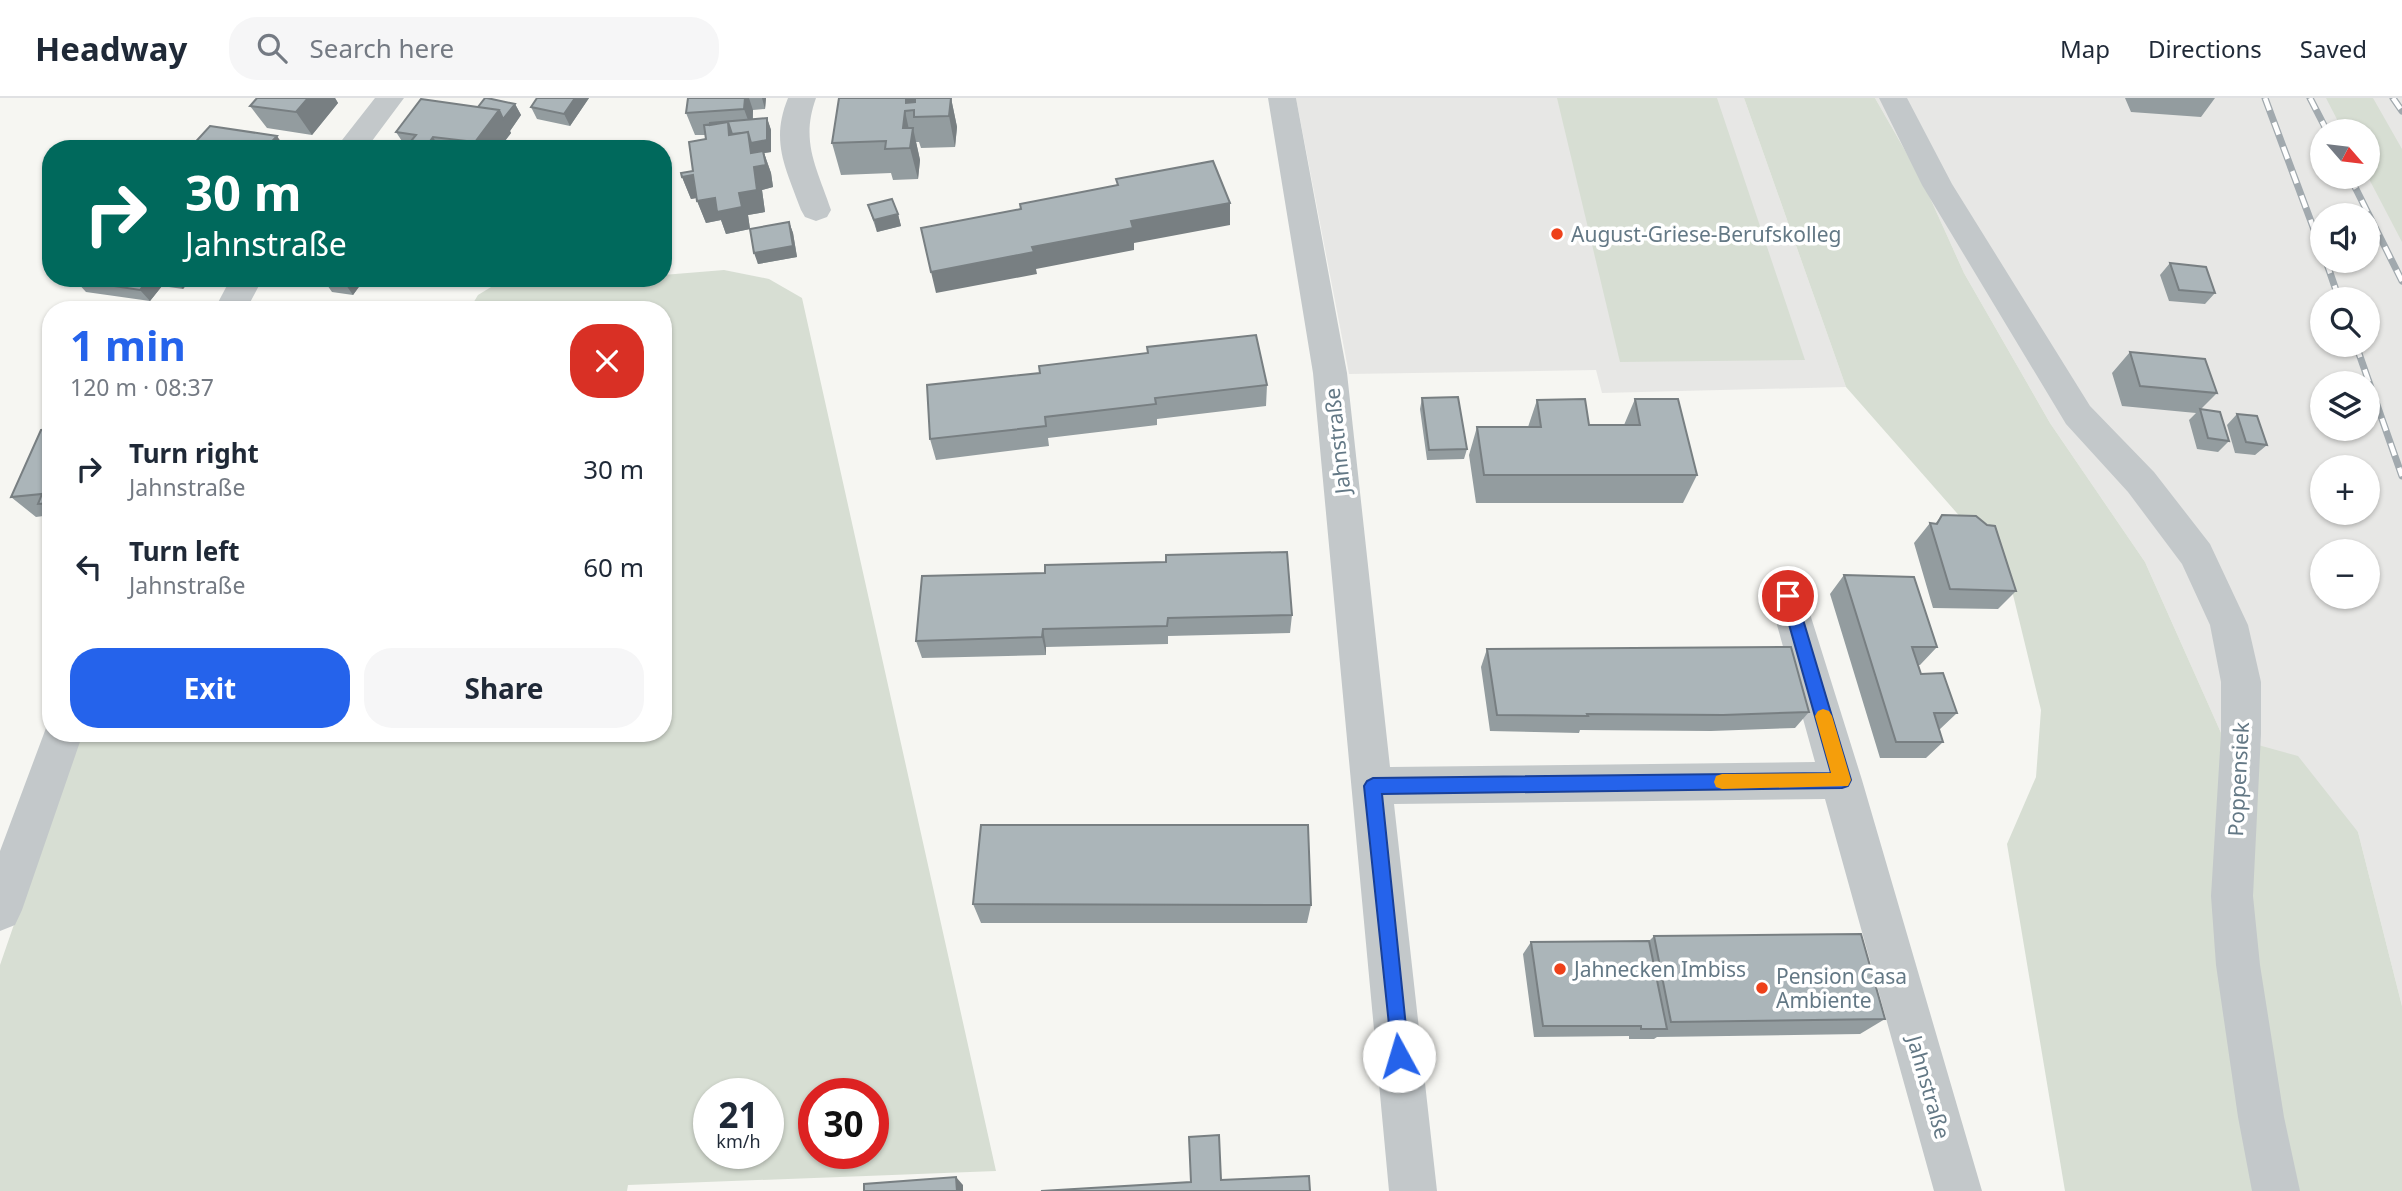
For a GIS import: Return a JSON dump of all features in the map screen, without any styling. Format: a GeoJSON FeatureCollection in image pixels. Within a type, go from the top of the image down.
{"type":"FeatureCollection","features":[{"type":"Feature","properties":{"kind":"street"},"geometry":{"type":"LineString","coordinates":[[357,140],[390,98]]}},
{"type":"Feature","properties":{"kind":"street"},"geometry":{"type":"LineString","coordinates":[[802,98],[794,119],[796,149],[816,210]]}},
{"type":"Feature","properties":{"kind":"street","name":"Jahnstraße"},"geometry":{"type":"LineString","coordinates":[[1282,98],[1330,373],[1413,1191]]}},
{"type":"Feature","properties":{"kind":"street","name":"Poppensiek"},"geometry":{"type":"LineString","coordinates":[[1893,98],[1937,185],[2078,415],[2141,482],[2197,555],[2229,625],[2241,682],[2241,734],[2232,896],[2238,965],[2261,1117],[2276,1191]]}},
{"type":"Feature","properties":{"kind":"street","name":"Jahnstraße"},"geometry":{"type":"LineString","coordinates":[[1788,596],[1958,1191]]}},
{"type":"Feature","properties":{"kind":"street"},"geometry":{"type":"LineString","coordinates":[[0,911],[60,742]]}},
{"type":"Feature","properties":{"kind":"street"},"geometry":{"type":"LineString","coordinates":[[1373,786],[1842,780]]}},
{"type":"Feature","properties":{"kind":"shaded area","name":"August-Griese-Berufskolleg"},"geometry":{"type":"Polygon","coordinates":[[[1296,98],[1744,98],[1846,387],[1602,393],[1596,370],[1349,374],[1296,98]]]}},
{"type":"Feature","properties":{"kind":"shaded area"},"geometry":{"type":"Polygon","coordinates":[[[1557,98],[1717,98],[1805,360],[1620,362],[1557,98]]]}},
{"type":"Feature","properties":{"kind":"shaded area"},"geometry":{"type":"Polygon","coordinates":[[[1744,98],[1875,98],[1922,180],[1964,273],[2050,423],[2145,562],[2222,735],[2298,756],[2358,832],[2402,1006],[2402,1191],[2065,1191],[2007,844],[2036,777],[2041,710],[2007,570],[1846,387],[1744,98]]]}},
{"type":"Feature","properties":{"kind":"shaded area"},"geometry":{"type":"Polygon","coordinates":[[[1875,98],[2402,98],[2402,1006],[2358,832],[2222,735],[2145,562],[2050,423],[1964,273],[1922,180],[1875,98]]]}},
{"type":"Feature","properties":{"kind":"shaded area"},"geometry":{"type":"Polygon","coordinates":[[[2326,98],[2373,98],[2402,149],[2402,242],[2374,189],[2380,189],[2380,119],[2337,119],[2326,98]]]}},
{"type":"Feature","properties":{"kind":"shaded area"},"geometry":{"type":"Polygon","coordinates":[[[724,270],[769,279],[802,298],[996,1171],[628,1185],[627,1191],[0,1191],[0,965],[77,742],[672,742],[672,301],[474,301],[478,295],[491,287],[672,287],[672,274],[724,270]]]}},
{"type":"Feature","properties":{"kind":"building"},"geometry":{"type":"Polygon","coordinates":[[[257,98],[308,98],[296,112],[250,106],[257,98]]]}},
{"type":"Feature","properties":{"kind":"building"},"geometry":{"type":"Polygon","coordinates":[[[485,98],[515,104],[503,119],[499,110],[478,107],[485,98]]]}},
{"type":"Feature","properties":{"kind":"building"},"geometry":{"type":"Polygon","coordinates":[[[537,98],[575,98],[564,114],[531,107],[537,98]]]}},
{"type":"Feature","properties":{"kind":"building"},"geometry":{"type":"Polygon","coordinates":[[[688,98],[745,98],[744,109],[686,113],[688,98]]]}},
{"type":"Feature","properties":{"kind":"building"},"geometry":{"type":"Polygon","coordinates":[[[839,98],[906,98],[906,103],[915,102],[915,98],[951,98],[949,116],[914,117],[914,110],[905,111],[903,128],[913,128],[910,148],[885,149],[886,141],[832,143],[839,98]]]}},
{"type":"Feature","properties":{"kind":"building"},"geometry":{"type":"Polygon","coordinates":[[[421,99],[499,110],[476,140],[433,137],[431,140],[412,140],[416,135],[396,132],[421,99]]]}},
{"type":"Feature","properties":{"kind":"building"},"geometry":{"type":"Polygon","coordinates":[[[767,118],[767,140],[751,143],[748,132],[732,134],[728,122],[710,125],[710,123],[767,118]]]}},
{"type":"Feature","properties":{"kind":"building"},"geometry":{"type":"Polygon","coordinates":[[[728,122],[729,135],[748,132],[751,153],[763,151],[766,165],[754,167],[757,190],[739,193],[742,207],[717,212],[715,198],[697,201],[693,175],[682,177],[681,173],[693,171],[689,142],[706,139],[704,125],[728,122]]]}},
{"type":"Feature","properties":{"kind":"building"},"geometry":{"type":"Polygon","coordinates":[[[210,126],[277,136],[273,140],[197,140],[210,126]]]}},
{"type":"Feature","properties":{"kind":"building"},"geometry":{"type":"Polygon","coordinates":[[[1213,161],[1230,203],[1131,221],[1133,228],[1032,247],[1034,252],[931,272],[921,228],[1021,209],[1020,204],[1118,185],[1116,179],[1213,161]]]}},
{"type":"Feature","properties":{"kind":"building"},"geometry":{"type":"Polygon","coordinates":[[[892,199],[898,214],[874,220],[868,205],[892,199]]]}},
{"type":"Feature","properties":{"kind":"building"},"geometry":{"type":"Polygon","coordinates":[[[789,222],[793,246],[754,253],[750,229],[789,222]]]}},
{"type":"Feature","properties":{"kind":"building"},"geometry":{"type":"Polygon","coordinates":[[[2170,263],[2206,267],[2215,293],[2179,290],[2170,263]]]}},
{"type":"Feature","properties":{"kind":"building"},"geometry":{"type":"Polygon","coordinates":[[[120,287],[142,287],[140,290],[120,287]]]}},
{"type":"Feature","properties":{"kind":"building"},"geometry":{"type":"Polygon","coordinates":[[[1256,335],[1267,385],[1155,398],[1156,404],[1045,417],[1046,426],[930,439],[927,385],[1040,373],[1039,366],[1148,353],[1147,347],[1256,335]]]}},
{"type":"Feature","properties":{"kind":"building"},"geometry":{"type":"Polygon","coordinates":[[[2130,352],[2205,359],[2217,393],[2140,386],[2130,352]]]}},
{"type":"Feature","properties":{"kind":"building"},"geometry":{"type":"Polygon","coordinates":[[[1458,397],[1467,449],[1429,450],[1422,398],[1458,397]]]}},
{"type":"Feature","properties":{"kind":"building"},"geometry":{"type":"Polygon","coordinates":[[[1585,399],[1589,425],[1640,425],[1635,399],[1678,399],[1697,475],[1484,475],[1477,427],[1541,427],[1537,400],[1585,399]]]}},
{"type":"Feature","properties":{"kind":"building"},"geometry":{"type":"Polygon","coordinates":[[[2200,409],[2220,412],[2229,441],[2208,438],[2200,409]]]}},
{"type":"Feature","properties":{"kind":"building"},"geometry":{"type":"Polygon","coordinates":[[[2237,414],[2257,416],[2267,445],[2246,442],[2237,414]]]}},
{"type":"Feature","properties":{"kind":"building"},"geometry":{"type":"Polygon","coordinates":[[[41,430],[42,494],[11,497],[41,430]]]}},
{"type":"Feature","properties":{"kind":"building"},"geometry":{"type":"Polygon","coordinates":[[[1942,515],[1976,516],[1987,525],[1995,526],[2016,591],[1950,589],[1930,523],[1937,524],[1942,515]]]}},
{"type":"Feature","properties":{"kind":"building"},"geometry":{"type":"Polygon","coordinates":[[[1287,552],[1292,615],[1168,618],[1167,626],[1043,629],[1042,637],[916,641],[922,576],[1045,573],[1045,565],[1166,562],[1166,555],[1287,552]]]}},
{"type":"Feature","properties":{"kind":"building"},"geometry":{"type":"Polygon","coordinates":[[[1844,575],[1914,577],[1937,647],[1912,647],[1921,674],[1943,673],[1957,713],[1934,713],[1943,742],[1896,742],[1844,575]]]}},
{"type":"Feature","properties":{"kind":"building"},"geometry":{"type":"Polygon","coordinates":[[[1791,647],[1809,712],[1723,715],[1587,714],[1588,716],[1497,715],[1487,649],[1791,647]]]}},
{"type":"Feature","properties":{"kind":"building"},"geometry":{"type":"Polygon","coordinates":[[[981,825],[1308,825],[1311,905],[973,904],[981,825]]]}},
{"type":"Feature","properties":{"kind":"building"},"geometry":{"type":"Polygon","coordinates":[[[1861,934],[1885,1019],[1671,1022],[1654,936],[1861,934]]]}},
{"type":"Feature","properties":{"kind":"building"},"geometry":{"type":"Polygon","coordinates":[[[1649,941],[1667,1029],[1641,1029],[1641,1026],[1543,1026],[1531,942],[1649,941]]]}},
{"type":"Feature","properties":{"kind":"building"},"geometry":{"type":"Polygon","coordinates":[[[1219,1135],[1221,1180],[1309,1176],[1310,1191],[1041,1191],[1191,1182],[1189,1137],[1219,1135]]]}},
{"type":"Feature","properties":{"kind":"building"},"geometry":{"type":"Polygon","coordinates":[[[956,1177],[957,1191],[864,1191],[864,1184],[956,1177]]]}},
{"type":"Feature","properties":{"kind":"railway"},"geometry":{"type":"LineString","coordinates":[[2265,98],[2310,219]]}},
{"type":"Feature","properties":{"kind":"railway"},"geometry":{"type":"LineString","coordinates":[[2310,98],[2321,119]]}},
{"type":"Feature","properties":{"kind":"railway"},"geometry":{"type":"LineString","coordinates":[[2393,98],[2402,111]]}},
{"type":"Feature","properties":{"kind":"railway"},"geometry":{"type":"LineString","coordinates":[[2356,189],[2402,281]]}},
{"type":"Feature","properties":{"kind":"railway"},"geometry":{"type":"LineString","coordinates":[[2330,273],[2335,287]]}},
{"type":"Feature","properties":{"kind":"railway"},"geometry":{"type":"LineString","coordinates":[[2360,357],[2402,476]]}},
{"type":"Feature","properties":{"kind":"slow traffic"},"geometry":{"type":"LineString","coordinates":[[1722,782],[1842,780],[1823,716]]}},
{"type":"Feature","properties":{"kind":"place","name":"August-Griese-Berufskolleg"},"geometry":{"type":"Point","coordinates":[1557,234]}},
{"type":"Feature","properties":{"kind":"place","name":"Jahnecken Imbiss"},"geometry":{"type":"Point","coordinates":[1560,969]}},
{"type":"Feature","properties":{"kind":"place","name":"Pension Casa Ambiente"},"geometry":{"type":"Point","coordinates":[1762,988]}},
{"type":"Feature","properties":{"kind":"route"},"geometry":{"type":"LineString","coordinates":[[1399,1056],[1373,786],[1842,780],[1788,596]]}}]}
